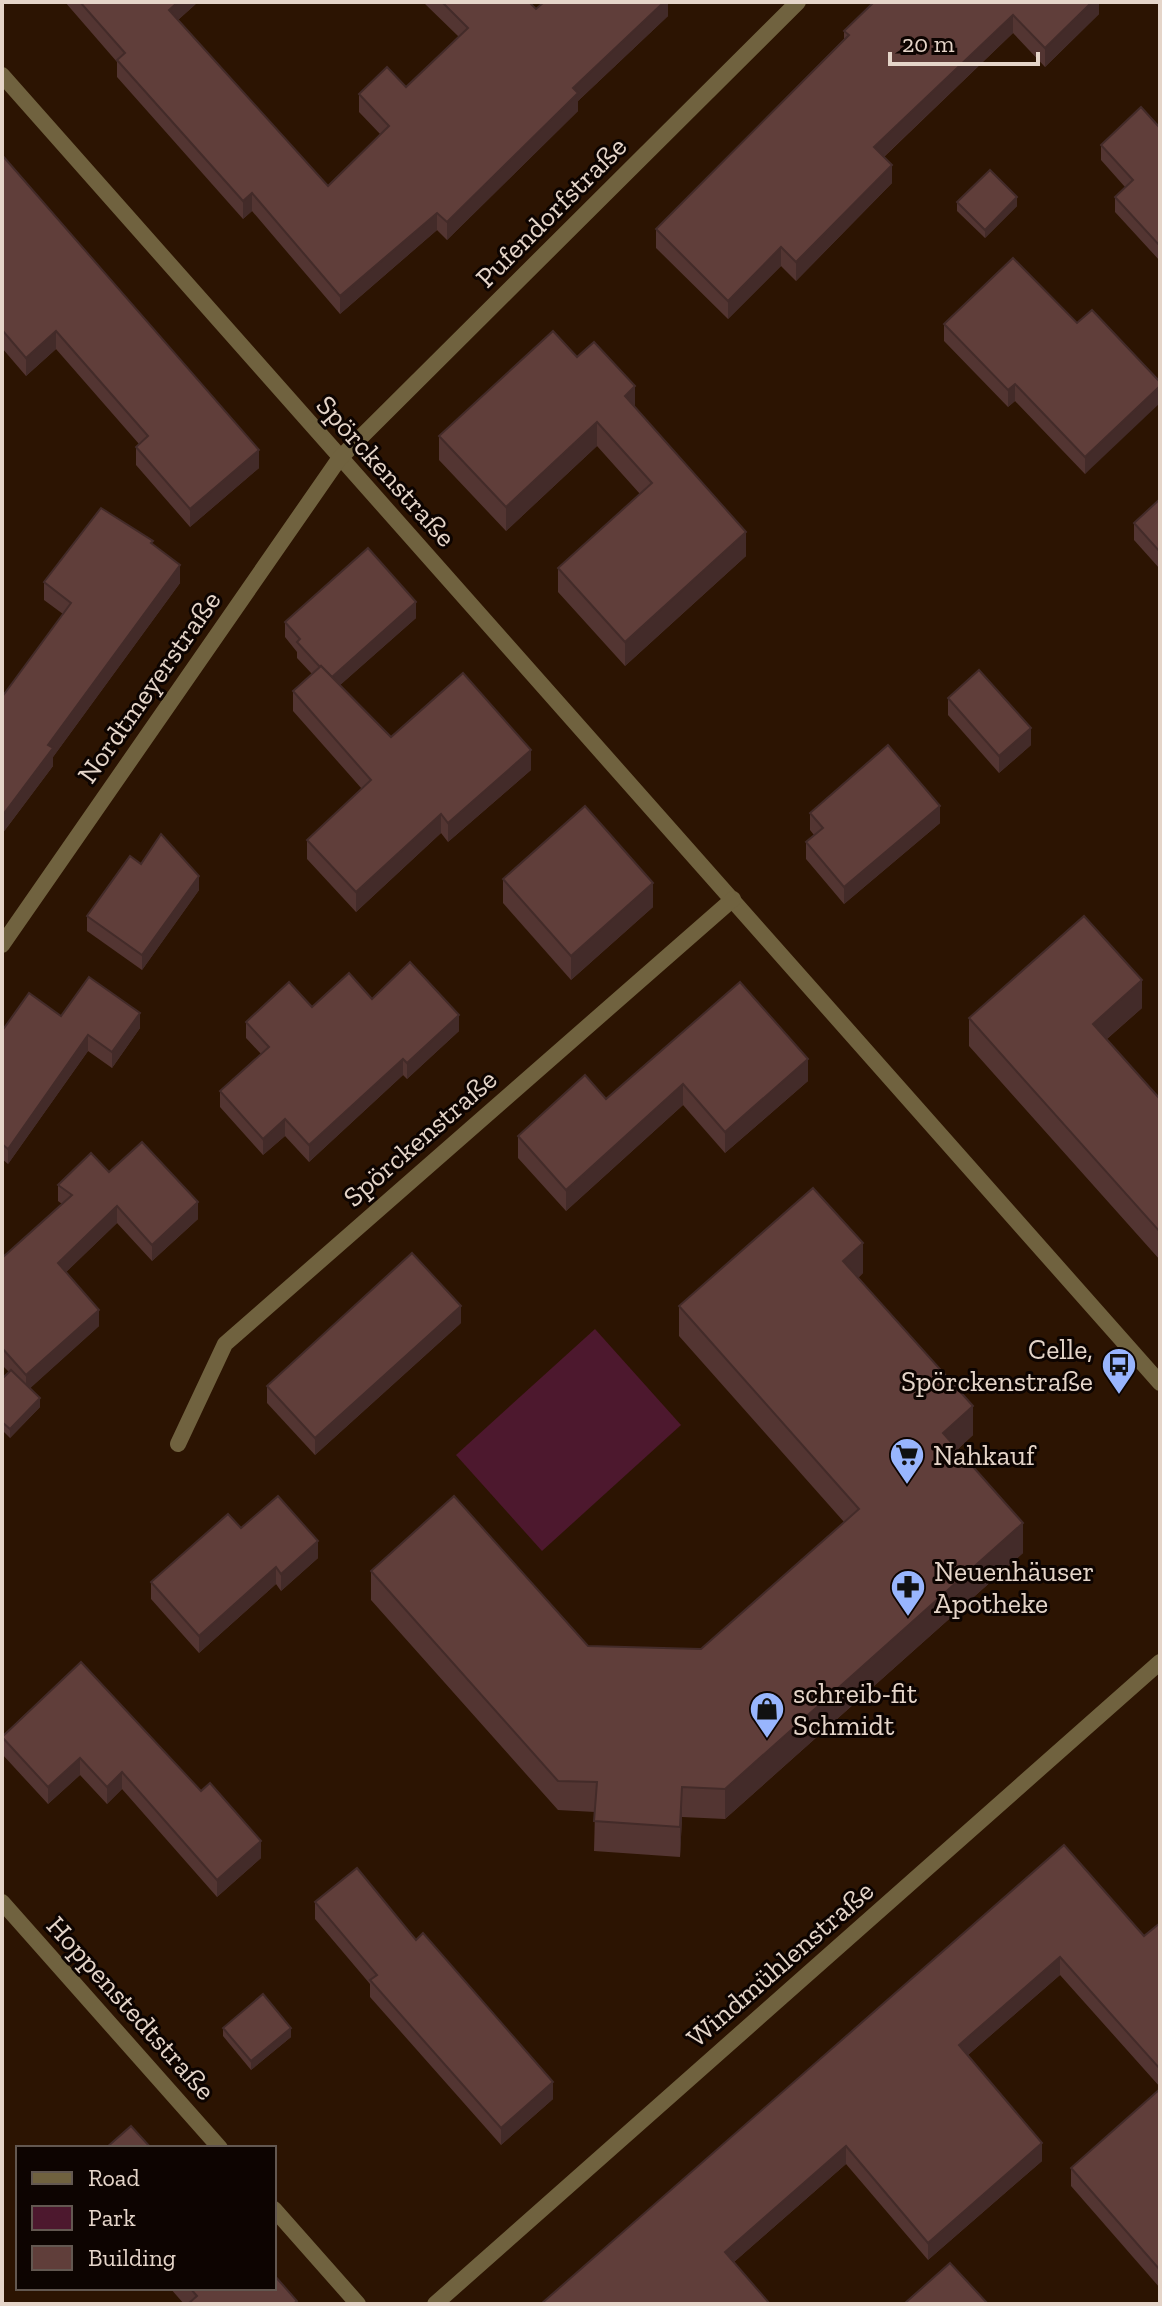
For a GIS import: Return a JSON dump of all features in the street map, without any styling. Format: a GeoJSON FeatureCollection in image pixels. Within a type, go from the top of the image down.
{"type":"FeatureCollection","features":[{"type":"Feature","properties":{"kind":"street","name":"Pufendorfstraße"},"geometry":{"type":"LineString","coordinates":[[339,459],[798,2]]}},
{"type":"Feature","properties":{"kind":"street","name":"Spörckenstraße"},"geometry":{"type":"LineString","coordinates":[[2,75],[1160,1383]]}},
{"type":"Feature","properties":{"kind":"street","name":"Nordtmeyerstraße"},"geometry":{"type":"LineString","coordinates":[[2,945],[339,459]]}},
{"type":"Feature","properties":{"kind":"street","name":"Spörckenstraße"},"geometry":{"type":"LineString","coordinates":[[178,1444],[225,1344],[733,899]]}},
{"type":"Feature","properties":{"kind":"street","name":"Windmühlenstraße"},"geometry":{"type":"LineString","coordinates":[[435,2304],[1160,1662]]}},
{"type":"Feature","properties":{"kind":"street","name":"Hoppenstedtstraße"},"geometry":{"type":"LineString","coordinates":[[2,1902],[218,2146]]}},
{"type":"Feature","properties":{"kind":"street"},"geometry":{"type":"LineString","coordinates":[[276,2211],[358,2304]]}},
{"type":"Feature","properties":{"kind":"green space"},"geometry":{"type":"Polygon","coordinates":[[[595,1329],[681,1425],[542,1551],[456,1455],[595,1329]]]}},
{"type":"Feature","properties":{"kind":"building"},"geometry":{"type":"Polygon","coordinates":[[[80,2],[178,2],[169,10],[328,186],[389,126],[359,94],[387,67],[406,87],[468,28],[442,2],[529,2],[536,9],[544,2],[664,2],[573,88],[578,93],[447,222],[437,213],[340,296],[252,193],[243,201],[117,60],[125,53],[80,2]]]}},
{"type":"Feature","properties":{"kind":"building"},"geometry":{"type":"Polygon","coordinates":[[[874,2],[1092,2],[1045,48],[1013,15],[874,147],[892,165],[796,262],[781,247],[728,301],[656,229],[849,35],[844,31],[874,2]]]}},
{"type":"Feature","properties":{"kind":"building"},"geometry":{"type":"Polygon","coordinates":[[[1141,107],[1160,128],[1160,246],[1115,197],[1133,180],[1101,145],[1141,107]]]}},
{"type":"Feature","properties":{"kind":"building"},"geometry":{"type":"Polygon","coordinates":[[[2,155],[259,450],[190,509],[136,447],[148,436],[56,331],[26,358],[2,330],[2,155]]]}},
{"type":"Feature","properties":{"kind":"building"},"geometry":{"type":"Polygon","coordinates":[[[990,170],[1017,197],[985,230],[957,202],[990,170]]]}},
{"type":"Feature","properties":{"kind":"building"},"geometry":{"type":"Polygon","coordinates":[[[1013,258],[1077,323],[1092,310],[1160,382],[1160,386],[1085,457],[1015,384],[1008,390],[944,324],[1013,258]]]}},
{"type":"Feature","properties":{"kind":"building"},"geometry":{"type":"Polygon","coordinates":[[[553,331],[577,357],[594,342],[635,386],[625,396],[746,532],[625,642],[558,568],[652,483],[597,422],[506,507],[439,436],[553,331]]]}},
{"type":"Feature","properties":{"kind":"building"},"geometry":{"type":"Polygon","coordinates":[[[1160,499],[1160,552],[1134,523],[1160,499]]]}},
{"type":"Feature","properties":{"kind":"building"},"geometry":{"type":"Polygon","coordinates":[[[101,508],[153,541],[151,543],[180,565],[48,745],[53,748],[2,816],[2,697],[71,603],[44,582],[101,508]]]}},
{"type":"Feature","properties":{"kind":"building"},"geometry":{"type":"Polygon","coordinates":[[[368,548],[416,602],[332,677],[297,642],[300,639],[285,622],[368,548]]]}},
{"type":"Feature","properties":{"kind":"building"},"geometry":{"type":"Polygon","coordinates":[[[321,666],[391,737],[463,673],[531,750],[448,823],[441,814],[356,892],[307,840],[371,780],[293,691],[321,666]]]}},
{"type":"Feature","properties":{"kind":"building"},"geometry":{"type":"Polygon","coordinates":[[[979,670],[1031,728],[999,756],[948,698],[979,670]]]}},
{"type":"Feature","properties":{"kind":"building"},"geometry":{"type":"Polygon","coordinates":[[[888,745],[940,806],[844,887],[806,842],[823,828],[810,813],[888,745]]]}},
{"type":"Feature","properties":{"kind":"building"},"geometry":{"type":"Polygon","coordinates":[[[585,806],[653,883],[571,956],[503,879],[585,806]]]}},
{"type":"Feature","properties":{"kind":"building"},"geometry":{"type":"Polygon","coordinates":[[[161,834],[199,876],[142,955],[87,916],[130,856],[141,864],[161,834]]]}},
{"type":"Feature","properties":{"kind":"building"},"geometry":{"type":"Polygon","coordinates":[[[1084,916],[1142,980],[1093,1024],[1160,1099],[1160,1232],[969,1018],[1084,916]]]}},
{"type":"Feature","properties":{"kind":"building"},"geometry":{"type":"Polygon","coordinates":[[[410,962],[459,1015],[407,1063],[403,1059],[309,1145],[285,1119],[263,1139],[220,1091],[269,1047],[246,1022],[289,982],[312,1007],[349,973],[372,999],[410,962]]]}},
{"type":"Feature","properties":{"kind":"building"},"geometry":{"type":"Polygon","coordinates":[[[89,977],[140,1013],[112,1052],[88,1035],[8,1149],[2,1144],[2,1031],[29,993],[61,1016],[89,977]]]}},
{"type":"Feature","properties":{"kind":"building"},"geometry":{"type":"Polygon","coordinates":[[[740,982],[808,1059],[725,1132],[683,1084],[566,1190],[518,1136],[585,1075],[606,1099],[740,982]]]}},
{"type":"Feature","properties":{"kind":"building"},"geometry":{"type":"Polygon","coordinates":[[[142,1142],[198,1202],[152,1245],[117,1206],[58,1263],[99,1310],[26,1375],[2,1348],[2,1258],[72,1195],[58,1185],[91,1153],[109,1172],[142,1142]]]}},
{"type":"Feature","properties":{"kind":"building"},"geometry":{"type":"Polygon","coordinates":[[[813,1188],[863,1243],[843,1261],[973,1406],[943,1433],[1023,1523],[725,1789],[682,1787],[680,1827],[594,1821],[597,1782],[558,1781],[371,1571],[454,1496],[588,1646],[701,1649],[859,1509],[679,1306],[813,1188]]]}},
{"type":"Feature","properties":{"kind":"building"},"geometry":{"type":"Polygon","coordinates":[[[412,1253],[461,1306],[315,1438],[267,1386],[412,1253]]]}},
{"type":"Feature","properties":{"kind":"building"},"geometry":{"type":"Polygon","coordinates":[[[11,1370],[40,1398],[10,1429],[2,1422],[2,1379],[11,1370]]]}},
{"type":"Feature","properties":{"kind":"building"},"geometry":{"type":"Polygon","coordinates":[[[278,1496],[318,1541],[281,1574],[276,1567],[199,1636],[151,1582],[228,1514],[241,1528],[278,1496]]]}},
{"type":"Feature","properties":{"kind":"building"},"geometry":{"type":"Polygon","coordinates":[[[81,1662],[201,1791],[210,1783],[261,1841],[217,1880],[122,1772],[107,1787],[80,1758],[48,1787],[2,1737],[81,1662]]]}},
{"type":"Feature","properties":{"kind":"building"},"geometry":{"type":"Polygon","coordinates":[[[1064,1845],[1144,1936],[1160,1923],[1160,2069],[1060,1957],[959,2045],[1042,2143],[928,2243],[846,2146],[725,2252],[770,2304],[541,2304],[1064,1845]]]}},
{"type":"Feature","properties":{"kind":"building"},"geometry":{"type":"Polygon","coordinates":[[[357,1868],[416,1940],[423,1933],[553,2082],[501,2128],[370,1980],[377,1975],[315,1902],[357,1868]]]}},
{"type":"Feature","properties":{"kind":"building"},"geometry":{"type":"Polygon","coordinates":[[[263,1994],[291,2028],[251,2061],[223,2028],[263,1994]]]}},
{"type":"Feature","properties":{"kind":"building"},"geometry":{"type":"Polygon","coordinates":[[[1160,2089],[1160,2270],[1071,2168],[1160,2089]]]}},
{"type":"Feature","properties":{"kind":"building"},"geometry":{"type":"Polygon","coordinates":[[[131,2126],[149,2146],[108,2146],[131,2126]]]}},
{"type":"Feature","properties":{"kind":"building"},"geometry":{"type":"Polygon","coordinates":[[[950,2263],[988,2304],[904,2304],[950,2263]]]}},
{"type":"Feature","properties":{"kind":"building"},"geometry":{"type":"Polygon","coordinates":[[[276,2277],[297,2301],[293,2304],[188,2304],[197,2296],[192,2290],[276,2290],[276,2277]]]}},
{"type":"Feature","properties":{"kind":"place","name":"Celle, Spörckenstraße"},"geometry":{"type":"Point","coordinates":[1119,1396]}},
{"type":"Feature","properties":{"kind":"place","name":"Nahkauf"},"geometry":{"type":"Point","coordinates":[907,1486]}},
{"type":"Feature","properties":{"kind":"place","name":"Neuenhäuser Apotheke"},"geometry":{"type":"Point","coordinates":[908,1618]}},
{"type":"Feature","properties":{"kind":"place","name":"schreib-fit Schmidt"},"geometry":{"type":"Point","coordinates":[767,1740]}}]}
